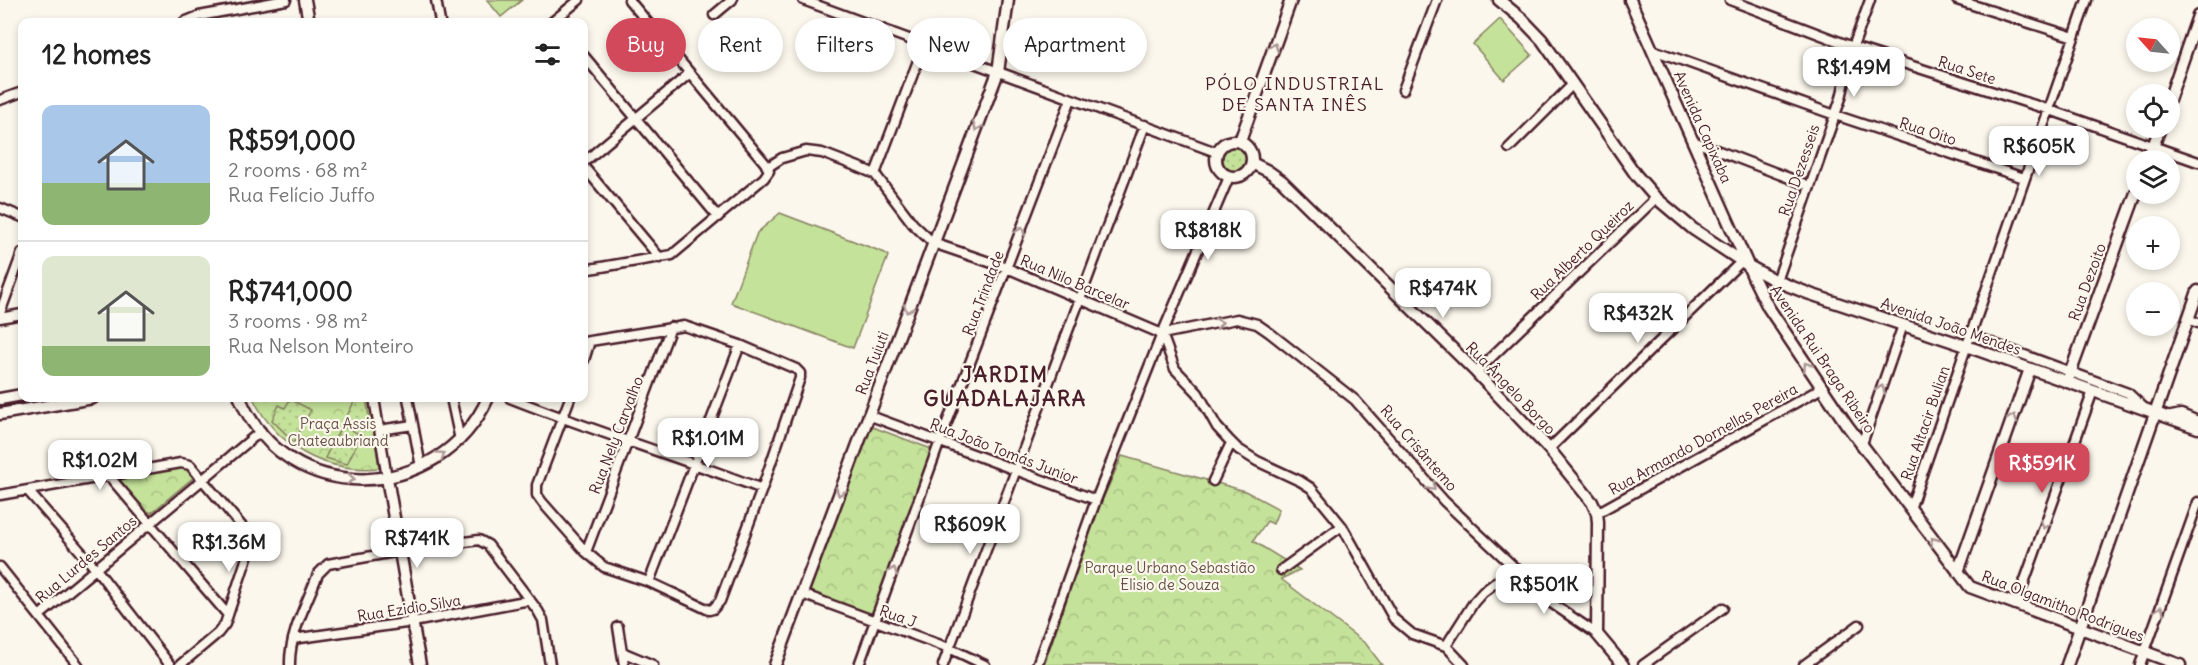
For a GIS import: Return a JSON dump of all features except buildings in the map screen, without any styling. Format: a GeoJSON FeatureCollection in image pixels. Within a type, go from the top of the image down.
{"type":"FeatureCollection","features":[{"type":"Feature","properties":{"kind":"street"},"geometry":{"type":"LineString","coordinates":[[200,18],[286,0]]}},
{"type":"Feature","properties":{"kind":"street"},"geometry":{"type":"LineString","coordinates":[[305,0],[308,18]]}},
{"type":"Feature","properties":{"kind":"street"},"geometry":{"type":"LineString","coordinates":[[436,0],[439,18]]}},
{"type":"Feature","properties":{"kind":"street"},"geometry":{"type":"LineString","coordinates":[[559,18],[579,0]]}},
{"type":"Feature","properties":{"kind":"street"},"geometry":{"type":"LineString","coordinates":[[629,0],[768,169]]}},
{"type":"Feature","properties":{"kind":"street"},"geometry":{"type":"LineString","coordinates":[[714,15],[732,0]]}},
{"type":"Feature","properties":{"kind":"street"},"geometry":{"type":"LineString","coordinates":[[803,0],[907,39]]}},
{"type":"Feature","properties":{"kind":"street","name":"Rua Tuiuti"},"geometry":{"type":"LineString","coordinates":[[775,665],[998,72],[1008,0]]}},
{"type":"Feature","properties":{"kind":"street"},"geometry":{"type":"LineString","coordinates":[[1240,141],[1291,0]]}},
{"type":"Feature","properties":{"kind":"street"},"geometry":{"type":"LineString","coordinates":[[1403,90],[1437,0]]}},
{"type":"Feature","properties":{"kind":"street"},"geometry":{"type":"LineString","coordinates":[[1499,0],[1542,40],[1636,176],[1656,198],[1693,229],[1745,262],[1549,449]]}},
{"type":"Feature","properties":{"kind":"street","name":"Avenida Capixaba"},"geometry":{"type":"LineString","coordinates":[[1630,0],[1745,262]]}},
{"type":"Feature","properties":{"kind":"street","name":"Rua Sete"},"geometry":{"type":"LineString","coordinates":[[1730,0],[1853,48],[2050,110],[2198,162]]}},
{"type":"Feature","properties":{"kind":"street","name":"Rua Dezesseis"},"geometry":{"type":"LineString","coordinates":[[1777,281],[1841,98],[1853,48],[1870,0]]}},
{"type":"Feature","properties":{"kind":"street"},"geometry":{"type":"LineString","coordinates":[[1957,0],[2074,37]]}},
{"type":"Feature","properties":{"kind":"street","name":"Rua Altacir Bulian"},"geometry":{"type":"LineString","coordinates":[[1910,508],[2087,0]]}},
{"type":"Feature","properties":{"kind":"street"},"geometry":{"type":"LineString","coordinates":[[2175,84],[2198,16]]}},
{"type":"Feature","properties":{"kind":"street","name":"Rua Oito"},"geometry":{"type":"LineString","coordinates":[[1653,50],[1835,115],[2024,178]]}},
{"type":"Feature","properties":{"kind":"street"},"geometry":{"type":"LineString","coordinates":[[588,61],[718,217]]}},
{"type":"Feature","properties":{"kind":"street"},"geometry":{"type":"LineString","coordinates":[[991,69],[1216,152]]}},
{"type":"Feature","properties":{"kind":"street"},"geometry":{"type":"LineString","coordinates":[[588,269],[672,255],[764,178],[768,169],[782,158],[806,151],[822,153],[875,174],[914,72]]}},
{"type":"Feature","properties":{"kind":"street"},"geometry":{"type":"LineString","coordinates":[[588,159],[690,74]]}},
{"type":"Feature","properties":{"kind":"street"},"geometry":{"type":"LineString","coordinates":[[1509,148],[1573,84]]}},
{"type":"Feature","properties":{"kind":"street"},"geometry":{"type":"LineString","coordinates":[[0,100],[18,93]]}},
{"type":"Feature","properties":{"kind":"street","name":"Rua Trindade"},"geometry":{"type":"LineString","coordinates":[[859,665],[940,441],[1071,99]]}},
{"type":"Feature","properties":{"kind":"street"},"geometry":{"type":"LineString","coordinates":[[943,665],[1078,298],[1145,125]]}},
{"type":"Feature","properties":{"kind":"street"},"geometry":{"type":"LineString","coordinates":[[2152,150],[2156,138]]}},
{"type":"Feature","properties":{"kind":"street"},"geometry":{"type":"LineString","coordinates":[[1240,141],[1249,148],[1252,163],[1243,175],[1229,177],[1217,168],[1216,152],[1226,142],[1240,141]]}},
{"type":"Feature","properties":{"kind":"street"},"geometry":{"type":"LineString","coordinates":[[1693,141],[1810,186]]}},
{"type":"Feature","properties":{"kind":"street","name":"Rua Ângelo Borgo"},"geometry":{"type":"LineString","coordinates":[[1252,163],[1282,181],[1476,372],[1549,449],[1584,491],[1597,513]]}},
{"type":"Feature","properties":{"kind":"street"},"geometry":{"type":"LineString","coordinates":[[588,172],[660,258]]}},
{"type":"Feature","properties":{"kind":"street","name":"Rua Nilo Barcelar"},"geometry":{"type":"LineString","coordinates":[[875,174],[913,224],[933,243],[1007,268],[1162,334]]}},
{"type":"Feature","properties":{"kind":"street"},"geometry":{"type":"LineString","coordinates":[[1038,665],[1096,500],[1162,334],[1229,177]]}},
{"type":"Feature","properties":{"kind":"street","name":"Rua Alberto Queiroz"},"geometry":{"type":"LineString","coordinates":[[1476,372],[1656,198]]}},
{"type":"Feature","properties":{"kind":"street","name":"Rua Dezoito"},"geometry":{"type":"LineString","coordinates":[[2069,377],[2132,204]]}},
{"type":"Feature","properties":{"kind":"street"},"geometry":{"type":"LineString","coordinates":[[0,208],[18,215]]}},
{"type":"Feature","properties":{"kind":"street","name":"Avenida João Mendes"},"geometry":{"type":"LineString","coordinates":[[1745,262],[1777,281],[1810,294],[2030,369],[2128,393],[2155,413],[2181,414],[2198,421]]}},
{"type":"Feature","properties":{"kind":"street","name":"Avenida Rui Braga Ribeiro"},"geometry":{"type":"LineString","coordinates":[[1745,262],[1768,307],[1822,388],[1970,587]]}},
{"type":"Feature","properties":{"kind":"street"},"geometry":{"type":"LineString","coordinates":[[0,313],[18,264]]}},
{"type":"Feature","properties":{"kind":"street"},"geometry":{"type":"LineString","coordinates":[[2067,665],[2155,413],[2193,321],[2198,291]]}},
{"type":"Feature","properties":{"kind":"street"},"geometry":{"type":"LineString","coordinates":[[0,318],[18,315]]}},
{"type":"Feature","properties":{"kind":"street","name":"Rua Crisântemo"},"geometry":{"type":"LineString","coordinates":[[1162,334],[1237,319],[1248,320],[1264,329],[1355,400],[1444,501],[1544,598],[1597,634],[1623,665]]}},
{"type":"Feature","properties":{"kind":"street"},"geometry":{"type":"LineString","coordinates":[[1862,444],[1903,325]]}},
{"type":"Feature","properties":{"kind":"street"},"geometry":{"type":"LineString","coordinates":[[568,402],[537,485],[537,495],[586,552],[604,567],[649,582],[709,610],[713,609],[720,601],[762,489],[800,373],[796,369],[740,345],[688,326],[588,342]]}},
{"type":"Feature","properties":{"kind":"street","name":"Rua Nely Carvalho"},"geometry":{"type":"LineString","coordinates":[[586,552],[671,327]]}},
{"type":"Feature","properties":{"kind":"street"},"geometry":{"type":"LineString","coordinates":[[1162,334],[1175,369],[1198,393],[1217,427],[1231,443],[1257,462],[1311,488],[1342,526],[1394,620],[1412,634],[1446,646],[1464,665]]}},
{"type":"Feature","properties":{"kind":"street","name":"Avenida João Mendes"},"geometry":{"type":"LineString","coordinates":[[1970,335],[2069,377],[2093,391],[2198,429]]}},
{"type":"Feature","properties":{"kind":"street"},"geometry":{"type":"LineString","coordinates":[[649,582],[740,345]]}},
{"type":"Feature","properties":{"kind":"street"},"geometry":{"type":"LineString","coordinates":[[1958,572],[2030,369]]}},
{"type":"Feature","properties":{"kind":"street","name":"Rua Armando Dornellas Pereira"},"geometry":{"type":"LineString","coordinates":[[1597,513],[1822,388]]}},
{"type":"Feature","properties":{"kind":"street"},"geometry":{"type":"LineString","coordinates":[[2016,605],[2093,391]]}},
{"type":"Feature","properties":{"kind":"street"},"geometry":{"type":"LineString","coordinates":[[0,399],[18,396]]}},
{"type":"Feature","properties":{"kind":"street"},"geometry":{"type":"LineString","coordinates":[[0,414],[70,402]]}},
{"type":"Feature","properties":{"kind":"street"},"geometry":{"type":"LineString","coordinates":[[242,402],[261,431],[286,455],[323,474],[349,479],[387,478],[421,467],[440,456],[459,440],[486,402]]}},
{"type":"Feature","properties":{"kind":"street"},"geometry":{"type":"LineString","coordinates":[[375,402],[420,665]]}},
{"type":"Feature","properties":{"kind":"street"},"geometry":{"type":"LineString","coordinates":[[409,402],[421,467]]}},
{"type":"Feature","properties":{"kind":"street"},"geometry":{"type":"LineString","coordinates":[[452,402],[459,440]]}},
{"type":"Feature","properties":{"kind":"street"},"geometry":{"type":"LineString","coordinates":[[520,402],[762,489]]}},
{"type":"Feature","properties":{"kind":"street","name":"Rua João Tomás Junior"},"geometry":{"type":"LineString","coordinates":[[868,415],[1096,500]]}},
{"type":"Feature","properties":{"kind":"street"},"geometry":{"type":"LineString","coordinates":[[379,430],[413,425]]}},
{"type":"Feature","properties":{"kind":"street","name":"Rua Lurdes Santos"},"geometry":{"type":"LineString","coordinates":[[39,616],[261,431]]}},
{"type":"Feature","properties":{"kind":"street"},"geometry":{"type":"LineString","coordinates":[[1214,481],[1231,443]]}},
{"type":"Feature","properties":{"kind":"street"},"geometry":{"type":"LineString","coordinates":[[0,495],[186,463],[204,479],[251,540],[249,554],[222,629],[180,665]]}},
{"type":"Feature","properties":{"kind":"street"},"geometry":{"type":"LineString","coordinates":[[109,476],[228,615]]}},
{"type":"Feature","properties":{"kind":"street"},"geometry":{"type":"LineString","coordinates":[[28,492],[96,569],[170,665]]}},
{"type":"Feature","properties":{"kind":"street"},"geometry":{"type":"LineString","coordinates":[[2140,665],[2198,502]]}},
{"type":"Feature","properties":{"kind":"street"},"geometry":{"type":"LineString","coordinates":[[1597,513],[1597,634]]}},
{"type":"Feature","properties":{"kind":"street"},"geometry":{"type":"LineString","coordinates":[[1281,570],[1342,526]]}},
{"type":"Feature","properties":{"kind":"street"},"geometry":{"type":"LineString","coordinates":[[290,665],[293,639],[318,574],[323,567],[328,564],[400,551],[473,540],[484,542],[543,620],[550,665]]}},
{"type":"Feature","properties":{"kind":"street"},"geometry":{"type":"LineString","coordinates":[[0,567],[78,665]]}},
{"type":"Feature","properties":{"kind":"street"},"geometry":{"type":"LineString","coordinates":[[1446,646],[1474,602],[1483,592],[1515,568]]}},
{"type":"Feature","properties":{"kind":"street","name":"Rua Olgamitho Rodrigues"},"geometry":{"type":"LineString","coordinates":[[1970,587],[2180,665]]}},
{"type":"Feature","properties":{"kind":"street","name":"Rua J"},"geometry":{"type":"LineString","coordinates":[[802,594],[950,648],[985,665]]}},
{"type":"Feature","properties":{"kind":"street","name":"Rua Ezidio Silva"},"geometry":{"type":"LineString","coordinates":[[293,639],[413,622],[530,600]]}},
{"type":"Feature","properties":{"kind":"street"},"geometry":{"type":"LineString","coordinates":[[1643,665],[1724,608]]}},
{"type":"Feature","properties":{"kind":"street"},"geometry":{"type":"LineString","coordinates":[[1804,665],[1859,625]]}},
{"type":"Feature","properties":{"kind":"street"},"geometry":{"type":"LineString","coordinates":[[618,627],[624,665]]}},
{"type":"Feature","properties":{"kind":"street"},"geometry":{"type":"LineString","coordinates":[[622,652],[653,665]]}},
{"type":"Feature","properties":{"kind":"green space"},"geometry":{"type":"Polygon","coordinates":[[[487,0],[522,0],[501,17],[487,0]]]}},
{"type":"Feature","properties":{"kind":"green space"},"geometry":{"type":"Polygon","coordinates":[[[1500,19],[1532,55],[1504,80],[1473,44],[1500,19]]]}},
{"type":"Feature","properties":{"kind":"green space"},"geometry":{"type":"Polygon","coordinates":[[[1233,146],[1242,150],[1246,159],[1242,168],[1233,172],[1224,168],[1220,159],[1224,150],[1233,146]]]}},
{"type":"Feature","properties":{"kind":"green space"},"geometry":{"type":"Polygon","coordinates":[[[780,213],[888,256],[853,348],[731,303],[757,233],[780,213]]]}},
{"type":"Feature","properties":{"kind":"green space","name":"Praça Assis Chateaubriand"},"geometry":{"type":"Polygon","coordinates":[[[255,402],[370,402],[379,468],[339,466],[321,461],[289,443],[263,415],[255,402]]]}},
{"type":"Feature","properties":{"kind":"green space"},"geometry":{"type":"Polygon","coordinates":[[[288,402],[296,402],[311,410],[294,442],[272,420],[279,405],[285,408],[288,402]]]}},
{"type":"Feature","properties":{"kind":"green space"},"geometry":{"type":"Polygon","coordinates":[[[354,402],[367,402],[369,417],[364,430],[345,420],[354,402]]]}},
{"type":"Feature","properties":{"kind":"green space"},"geometry":{"type":"Polygon","coordinates":[[[342,425],[361,435],[347,464],[325,458],[342,425]]]}},
{"type":"Feature","properties":{"kind":"green space"},"geometry":{"type":"Polygon","coordinates":[[[870,426],[934,450],[872,616],[808,592],[870,426]]]}},
{"type":"Feature","properties":{"kind":"green space","name":"Parque Urbano Sebastião Elisio de Souza"},"geometry":{"type":"Polygon","coordinates":[[[1122,456],[1245,491],[1279,509],[1273,524],[1267,521],[1253,541],[1300,570],[1281,579],[1366,644],[1382,665],[1044,665],[1097,512],[1122,456]]]}},
{"type":"Feature","properties":{"kind":"green space"},"geometry":{"type":"Polygon","coordinates":[[[182,468],[189,469],[194,477],[151,513],[144,509],[120,481],[124,477],[182,468]]]}},
{"type":"Feature","properties":{"kind":"district","name":"PÓLO INDUSTRIAL DE SANTA INÊS"},"geometry":{"type":"Point","coordinates":[1295,94]}},
{"type":"Feature","properties":{"kind":"district","name":"JARDIM GUADALAJARA"},"geometry":{"type":"Point","coordinates":[1005,386]}}]}
